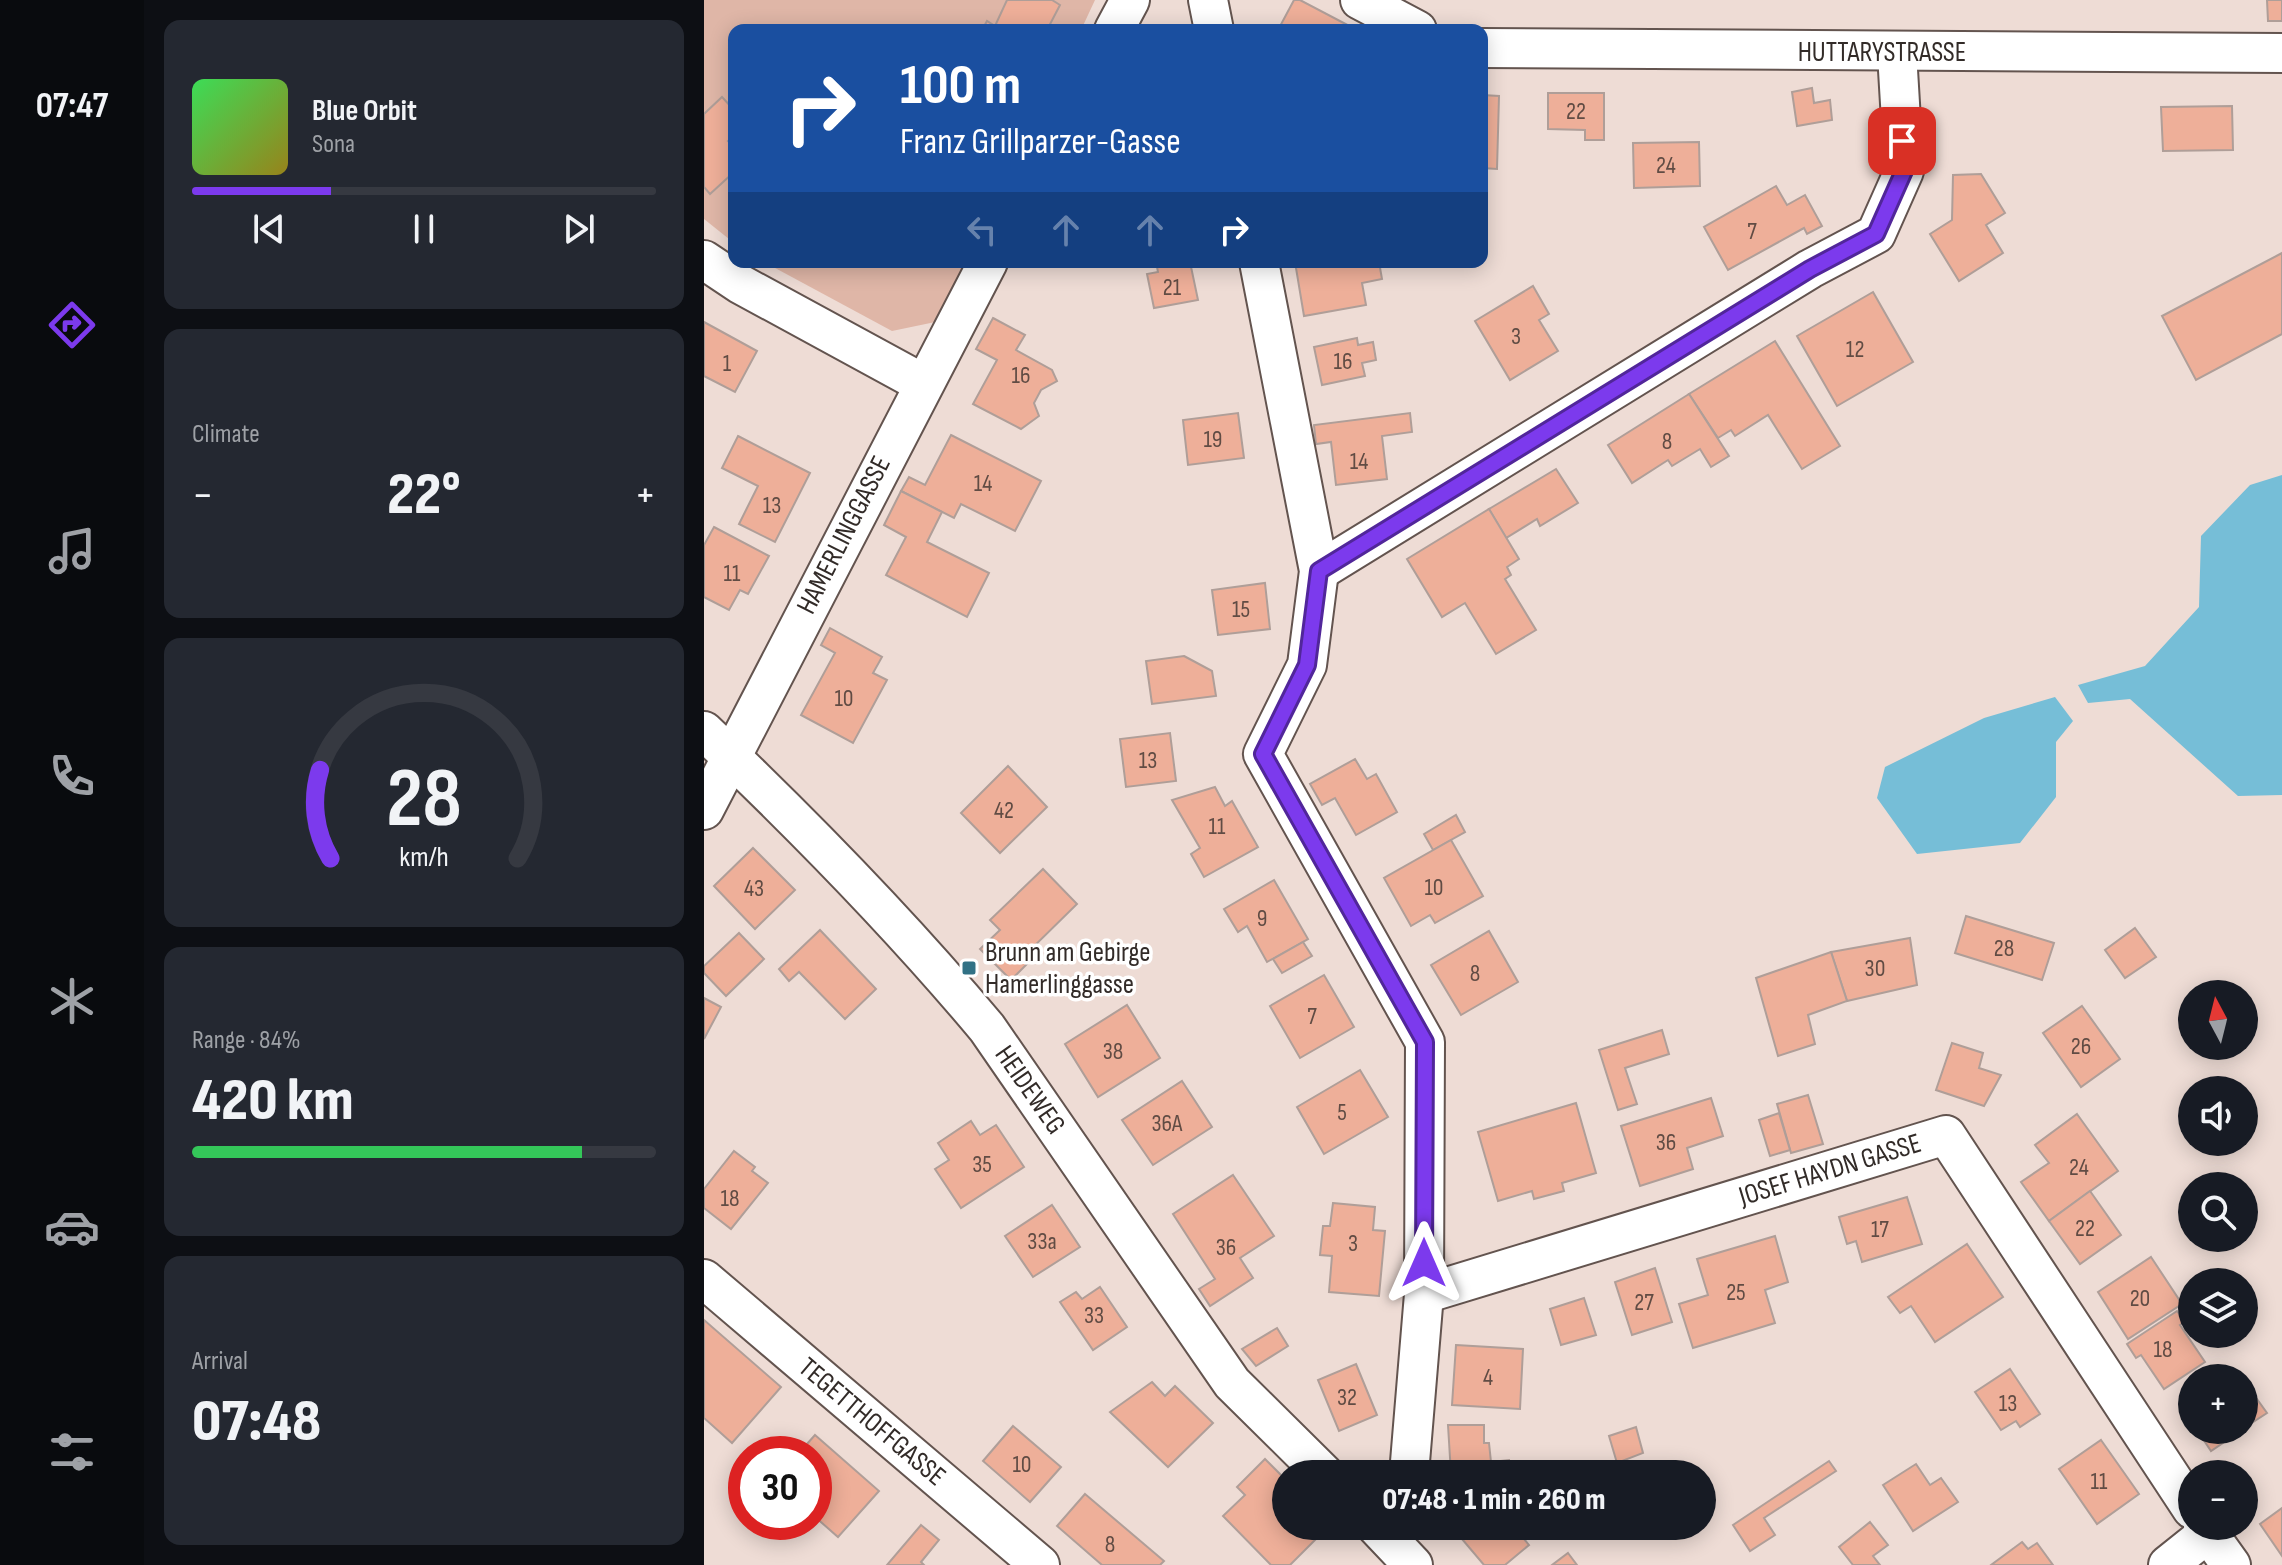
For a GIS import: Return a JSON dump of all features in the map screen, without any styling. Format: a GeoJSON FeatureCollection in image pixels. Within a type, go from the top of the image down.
{"type":"FeatureCollection","features":[{"type":"Feature","properties":{"kind":"street"},"geometry":{"type":"LineString","coordinates":[[1117,24],[1130,0]]}},
{"type":"Feature","properties":{"kind":"street"},"geometry":{"type":"LineString","coordinates":[[1208,0],[1213,24]]}},
{"type":"Feature","properties":{"kind":"street"},"geometry":{"type":"LineString","coordinates":[[1360,0],[1406,24]]}},
{"type":"Feature","properties":{"kind":"street","name":"HUTTARYSTRASSE"},"geometry":{"type":"LineString","coordinates":[[1488,48],[2282,53]]}},
{"type":"Feature","properties":{"kind":"street"},"geometry":{"type":"LineString","coordinates":[[1319,571],[1810,269],[1876,234],[1904,171],[1897,53]]}},
{"type":"Feature","properties":{"kind":"street"},"geometry":{"type":"LineString","coordinates":[[704,260],[740,284],[922,383]]}},
{"type":"Feature","properties":{"kind":"street","name":"HAMERLINGGASSE"},"geometry":{"type":"LineString","coordinates":[[704,810],[717,744],[985,268]]}},
{"type":"Feature","properties":{"kind":"street"},"geometry":{"type":"LineString","coordinates":[[1260,268],[1319,571],[1307,665],[1263,754],[1425,1042],[1424,1294],[1410,1460]]}},
{"type":"Feature","properties":{"kind":"street","name":"HEIDEWEG"},"geometry":{"type":"LineString","coordinates":[[717,744],[952,986],[987,1028],[1232,1383],[1310,1460]]}},
{"type":"Feature","properties":{"kind":"street","name":"JOSEF HAYDN GASSE"},"geometry":{"type":"LineString","coordinates":[[1424,1294],[1946,1135],[2178,1488]]}},
{"type":"Feature","properties":{"kind":"street","name":"TEGETTHOFFGASSE"},"geometry":{"type":"LineString","coordinates":[[704,1279],[1040,1565]]}},
{"type":"Feature","properties":{"kind":"street"},"geometry":{"type":"LineString","coordinates":[[2168,1565],[2188,1540]]}},
{"type":"Feature","properties":{"kind":"street","name":"JOSEF HAYDN GASSE"},"geometry":{"type":"LineString","coordinates":[[2213,1540],[2231,1565]]}},
{"type":"Feature","properties":{"kind":"shaded area"},"geometry":{"type":"Polygon","coordinates":[[[704,0],[1095,0],[1084,24],[728,24],[728,238],[704,219],[704,0]]]}},
{"type":"Feature","properties":{"kind":"shaded area"},"geometry":{"type":"Polygon","coordinates":[[[775,268],[966,268],[940,321],[892,331],[775,268]]]}},
{"type":"Feature","properties":{"kind":"water"},"geometry":{"type":"Polygon","coordinates":[[[2282,475],[2282,795],[2238,796],[2130,699],[2088,703],[2078,685],[2145,666],[2199,607],[2201,536],[2250,485],[2282,475]]]}},
{"type":"Feature","properties":{"kind":"water"},"geometry":{"type":"Polygon","coordinates":[[[2055,697],[2073,721],[2056,742],[2056,797],[2020,843],[1917,854],[1877,798],[1885,767],[1984,718],[2055,697]]]}},
{"type":"Feature","properties":{"kind":"building"},"geometry":{"type":"Polygon","coordinates":[[[1007,0],[1052,0],[1060,5],[1050,24],[996,24],[1007,0]]]}},
{"type":"Feature","properties":{"kind":"building"},"geometry":{"type":"Polygon","coordinates":[[[1294,0],[1300,0],[1346,24],[1281,24],[1294,0]]]}},
{"type":"Feature","properties":{"kind":"building"},"geometry":{"type":"Polygon","coordinates":[[[2267,0],[2282,0],[2282,21],[2268,21],[2267,0]]]}},
{"type":"Feature","properties":{"kind":"building"},"geometry":{"type":"Polygon","coordinates":[[[1812,88],[1814,103],[1830,100],[1832,120],[1797,126],[1792,92],[1812,88]]]}},
{"type":"Feature","properties":{"kind":"building"},"geometry":{"type":"Polygon","coordinates":[[[1548,93],[1604,93],[1604,140],[1585,140],[1585,130],[1548,129],[1548,93]]]}},
{"type":"Feature","properties":{"kind":"building"},"geometry":{"type":"Polygon","coordinates":[[[1488,95],[1499,96],[1497,169],[1488,168],[1488,95]]]}},
{"type":"Feature","properties":{"kind":"building"},"geometry":{"type":"Polygon","coordinates":[[[722,97],[728,104],[728,178],[710,194],[704,187],[704,114],[722,97]]]}},
{"type":"Feature","properties":{"kind":"building"},"geometry":{"type":"Polygon","coordinates":[[[2232,106],[2233,150],[2163,151],[2161,107],[2232,106]]]}},
{"type":"Feature","properties":{"kind":"building"},"geometry":{"type":"Polygon","coordinates":[[[1699,142],[1700,186],[1634,188],[1633,143],[1699,142]]]}},
{"type":"Feature","properties":{"kind":"building"},"geometry":{"type":"Polygon","coordinates":[[[1981,174],[2005,213],[1986,225],[2003,253],[1959,281],[1930,234],[1952,220],[1953,175],[1981,174]]]}},
{"type":"Feature","properties":{"kind":"building"},"geometry":{"type":"Polygon","coordinates":[[[1776,186],[1787,205],[1805,195],[1822,226],[1807,234],[1804,228],[1728,270],[1704,227],[1776,186]]]}},
{"type":"Feature","properties":{"kind":"building"},"geometry":{"type":"Polygon","coordinates":[[[2282,253],[2282,334],[2196,380],[2162,316],[2282,253]]]}},
{"type":"Feature","properties":{"kind":"building"},"geometry":{"type":"Polygon","coordinates":[[[1157,268],[1191,268],[1198,300],[1154,308],[1147,274],[1158,272],[1157,268]]]}},
{"type":"Feature","properties":{"kind":"building"},"geometry":{"type":"Polygon","coordinates":[[[1296,268],[1380,268],[1382,279],[1362,283],[1366,305],[1304,316],[1296,268]]]}},
{"type":"Feature","properties":{"kind":"building"},"geometry":{"type":"Polygon","coordinates":[[[1533,286],[1549,314],[1539,320],[1558,351],[1510,380],[1475,321],[1533,286]]]}},
{"type":"Feature","properties":{"kind":"building"},"geometry":{"type":"Polygon","coordinates":[[[1873,292],[1913,362],[1837,406],[1797,336],[1873,292]]]}},
{"type":"Feature","properties":{"kind":"building"},"geometry":{"type":"Polygon","coordinates":[[[993,318],[1025,335],[1016,350],[1052,370],[1057,381],[1041,390],[1034,403],[1039,416],[1021,429],[973,404],[997,360],[976,349],[993,318]]]}},
{"type":"Feature","properties":{"kind":"building"},"geometry":{"type":"Polygon","coordinates":[[[704,322],[757,351],[735,392],[704,376],[704,322]]]}},
{"type":"Feature","properties":{"kind":"building"},"geometry":{"type":"Polygon","coordinates":[[[1357,338],[1358,345],[1373,342],[1376,360],[1362,363],[1365,376],[1322,385],[1314,347],[1357,338]]]}},
{"type":"Feature","properties":{"kind":"building"},"geometry":{"type":"Polygon","coordinates":[[[1775,341],[1840,446],[1802,469],[1768,415],[1735,436],[1731,430],[1718,438],[1689,394],[1775,341]]]}},
{"type":"Feature","properties":{"kind":"building"},"geometry":{"type":"Polygon","coordinates":[[[1689,394],[1729,456],[1711,467],[1700,449],[1672,466],[1668,460],[1632,483],[1608,445],[1689,394]]]}},
{"type":"Feature","properties":{"kind":"building"},"geometry":{"type":"Polygon","coordinates":[[[1238,413],[1244,458],[1188,465],[1183,420],[1238,413]]]}},
{"type":"Feature","properties":{"kind":"building"},"geometry":{"type":"Polygon","coordinates":[[[1410,413],[1412,432],[1382,436],[1387,479],[1336,485],[1331,442],[1316,444],[1314,425],[1410,413]]]}},
{"type":"Feature","properties":{"kind":"building"},"geometry":{"type":"Polygon","coordinates":[[[951,435],[1041,481],[1015,531],[961,504],[954,518],[901,491],[909,477],[925,485],[951,435]]]}},
{"type":"Feature","properties":{"kind":"building"},"geometry":{"type":"Polygon","coordinates":[[[738,436],[810,473],[775,542],[739,524],[758,486],[722,468],[738,436]]]}},
{"type":"Feature","properties":{"kind":"building"},"geometry":{"type":"Polygon","coordinates":[[[1556,469],[1578,503],[1540,526],[1537,519],[1506,538],[1489,509],[1556,469]]]}},
{"type":"Feature","properties":{"kind":"building"},"geometry":{"type":"Polygon","coordinates":[[[901,491],[942,512],[927,542],[989,573],[967,617],[886,575],[906,537],[884,525],[901,491]]]}},
{"type":"Feature","properties":{"kind":"building"},"geometry":{"type":"Polygon","coordinates":[[[1489,509],[1519,559],[1507,567],[1511,575],[1505,579],[1536,630],[1496,654],[1465,603],[1442,617],[1407,559],[1489,509]]]}},
{"type":"Feature","properties":{"kind":"building"},"geometry":{"type":"Polygon","coordinates":[[[714,527],[769,556],[748,594],[740,590],[729,610],[704,597],[704,545],[714,527]]]}},
{"type":"Feature","properties":{"kind":"building"},"geometry":{"type":"Polygon","coordinates":[[[1265,583],[1270,629],[1218,635],[1212,590],[1265,583]]]}},
{"type":"Feature","properties":{"kind":"building"},"geometry":{"type":"Polygon","coordinates":[[[830,628],[882,657],[873,673],[887,680],[853,743],[801,715],[835,653],[821,645],[830,628]]]}},
{"type":"Feature","properties":{"kind":"building"},"geometry":{"type":"Polygon","coordinates":[[[1184,656],[1212,671],[1216,696],[1152,704],[1146,661],[1184,656]]]}},
{"type":"Feature","properties":{"kind":"building"},"geometry":{"type":"Polygon","coordinates":[[[1170,733],[1176,781],[1126,787],[1120,739],[1170,733]]]}},
{"type":"Feature","properties":{"kind":"building"},"geometry":{"type":"Polygon","coordinates":[[[1355,759],[1367,779],[1376,774],[1397,812],[1356,835],[1335,798],[1322,805],[1310,784],[1355,759]]]}},
{"type":"Feature","properties":{"kind":"building"},"geometry":{"type":"Polygon","coordinates":[[[1008,766],[1047,807],[1000,853],[961,813],[1008,766]]]}},
{"type":"Feature","properties":{"kind":"building"},"geometry":{"type":"Polygon","coordinates":[[[1215,787],[1225,806],[1232,801],[1258,847],[1204,877],[1191,854],[1200,848],[1172,800],[1215,787]]]}},
{"type":"Feature","properties":{"kind":"building"},"geometry":{"type":"Polygon","coordinates":[[[1456,815],[1465,832],[1433,850],[1424,834],[1456,815]]]}},
{"type":"Feature","properties":{"kind":"building"},"geometry":{"type":"Polygon","coordinates":[[[1451,840],[1483,896],[1435,923],[1430,915],[1411,926],[1384,878],[1451,840]]]}},
{"type":"Feature","properties":{"kind":"building"},"geometry":{"type":"Polygon","coordinates":[[[753,848],[795,890],[755,929],[714,886],[753,848]]]}},
{"type":"Feature","properties":{"kind":"building"},"geometry":{"type":"Polygon","coordinates":[[[1043,869],[1077,904],[1023,957],[1028,963],[1011,980],[980,949],[1000,930],[990,920],[1043,869]]]}},
{"type":"Feature","properties":{"kind":"building"},"geometry":{"type":"Polygon","coordinates":[[[1274,880],[1308,939],[1267,962],[1247,926],[1238,932],[1224,909],[1274,880]]]}},
{"type":"Feature","properties":{"kind":"building"},"geometry":{"type":"Polygon","coordinates":[[[1966,916],[2054,943],[2042,980],[1955,953],[1966,916]]]}},
{"type":"Feature","properties":{"kind":"building"},"geometry":{"type":"Polygon","coordinates":[[[2135,928],[2156,957],[2125,978],[2105,950],[2135,928]]]}},
{"type":"Feature","properties":{"kind":"building"},"geometry":{"type":"Polygon","coordinates":[[[820,930],[876,989],[845,1019],[799,972],[789,981],[779,969],[820,930]]]}},
{"type":"Feature","properties":{"kind":"building"},"geometry":{"type":"Polygon","coordinates":[[[1489,931],[1518,982],[1461,1015],[1431,965],[1489,931]]]}},
{"type":"Feature","properties":{"kind":"building"},"geometry":{"type":"Polygon","coordinates":[[[739,933],[764,959],[726,996],[704,973],[704,966],[739,933]]]}},
{"type":"Feature","properties":{"kind":"building"},"geometry":{"type":"Polygon","coordinates":[[[1910,938],[1917,985],[1847,1001],[1831,952],[1910,938]]]}},
{"type":"Feature","properties":{"kind":"building"},"geometry":{"type":"Polygon","coordinates":[[[1303,942],[1312,956],[1282,973],[1273,959],[1303,942]]]}},
{"type":"Feature","properties":{"kind":"building"},"geometry":{"type":"Polygon","coordinates":[[[1831,952],[1847,1001],[1808,1015],[1815,1044],[1778,1056],[1756,978],[1831,952]]]}},
{"type":"Feature","properties":{"kind":"building"},"geometry":{"type":"Polygon","coordinates":[[[1324,975],[1354,1027],[1300,1058],[1270,1006],[1324,975]]]}},
{"type":"Feature","properties":{"kind":"building"},"geometry":{"type":"Polygon","coordinates":[[[704,998],[721,1007],[704,1039],[704,998]]]}},
{"type":"Feature","properties":{"kind":"building"},"geometry":{"type":"Polygon","coordinates":[[[1127,1005],[1160,1058],[1098,1097],[1065,1044],[1127,1005]]]}},
{"type":"Feature","properties":{"kind":"building"},"geometry":{"type":"Polygon","coordinates":[[[2082,1006],[2120,1059],[2081,1087],[2043,1033],[2082,1006]]]}},
{"type":"Feature","properties":{"kind":"building"},"geometry":{"type":"Polygon","coordinates":[[[1662,1030],[1669,1054],[1625,1068],[1637,1104],[1618,1110],[1599,1050],[1662,1030]]]}},
{"type":"Feature","properties":{"kind":"building"},"geometry":{"type":"Polygon","coordinates":[[[1952,1043],[1983,1053],[1979,1068],[2001,1075],[1984,1106],[1936,1090],[1952,1043]]]}},
{"type":"Feature","properties":{"kind":"building"},"geometry":{"type":"Polygon","coordinates":[[[1360,1070],[1388,1117],[1324,1154],[1297,1107],[1360,1070]]]}},
{"type":"Feature","properties":{"kind":"building"},"geometry":{"type":"Polygon","coordinates":[[[1182,1081],[1212,1127],[1153,1165],[1122,1120],[1182,1081]]]}},
{"type":"Feature","properties":{"kind":"building"},"geometry":{"type":"Polygon","coordinates":[[[1808,1095],[1823,1144],[1791,1153],[1777,1104],[1808,1095]]]}},
{"type":"Feature","properties":{"kind":"building"},"geometry":{"type":"Polygon","coordinates":[[[1711,1098],[1723,1136],[1687,1148],[1693,1169],[1640,1186],[1621,1126],[1711,1098]]]}},
{"type":"Feature","properties":{"kind":"building"},"geometry":{"type":"Polygon","coordinates":[[[1576,1103],[1596,1173],[1562,1183],[1564,1191],[1534,1199],[1532,1191],[1498,1201],[1478,1132],[1576,1103]]]}},
{"type":"Feature","properties":{"kind":"building"},"geometry":{"type":"Polygon","coordinates":[[[1779,1113],[1790,1150],[1770,1156],[1759,1120],[1779,1113]]]}},
{"type":"Feature","properties":{"kind":"building"},"geometry":{"type":"Polygon","coordinates":[[[2077,1114],[2118,1171],[2049,1221],[2021,1182],[2049,1163],[2035,1145],[2077,1114]]]}},
{"type":"Feature","properties":{"kind":"building"},"geometry":{"type":"Polygon","coordinates":[[[971,1121],[980,1135],[996,1125],[1024,1167],[961,1208],[935,1169],[949,1160],[938,1143],[971,1121]]]}},
{"type":"Feature","properties":{"kind":"building"},"geometry":{"type":"Polygon","coordinates":[[[734,1151],[755,1167],[752,1171],[768,1183],[731,1229],[704,1208],[704,1189],[734,1151]]]}},
{"type":"Feature","properties":{"kind":"building"},"geometry":{"type":"Polygon","coordinates":[[[1233,1175],[1274,1236],[1240,1258],[1253,1278],[1210,1306],[1199,1289],[1215,1279],[1173,1214],[1233,1175]]]}},
{"type":"Feature","properties":{"kind":"building"},"geometry":{"type":"Polygon","coordinates":[[[2090,1191],[2121,1235],[2080,1264],[2049,1221],[2090,1191]]]}},
{"type":"Feature","properties":{"kind":"building"},"geometry":{"type":"Polygon","coordinates":[[[1907,1197],[1922,1244],[1862,1262],[1856,1241],[1847,1244],[1839,1217],[1907,1197]]]}},
{"type":"Feature","properties":{"kind":"building"},"geometry":{"type":"Polygon","coordinates":[[[1333,1203],[1375,1207],[1373,1230],[1385,1231],[1379,1296],[1329,1292],[1332,1256],[1320,1255],[1323,1226],[1330,1226],[1333,1203]]]}},
{"type":"Feature","properties":{"kind":"building"},"geometry":{"type":"Polygon","coordinates":[[[1052,1205],[1080,1247],[1033,1277],[1005,1236],[1052,1205]]]}},
{"type":"Feature","properties":{"kind":"building"},"geometry":{"type":"Polygon","coordinates":[[[1775,1236],[1788,1282],[1765,1290],[1775,1323],[1693,1348],[1679,1304],[1708,1295],[1697,1259],[1775,1236]]]}},
{"type":"Feature","properties":{"kind":"building"},"geometry":{"type":"Polygon","coordinates":[[[1967,1244],[2003,1297],[1935,1342],[1911,1306],[1900,1313],[1888,1297],[1967,1244]]]}},
{"type":"Feature","properties":{"kind":"building"},"geometry":{"type":"Polygon","coordinates":[[[2151,1257],[2178,1298],[2178,1307],[2128,1339],[2098,1292],[2151,1257]]]}},
{"type":"Feature","properties":{"kind":"building"},"geometry":{"type":"Polygon","coordinates":[[[1655,1268],[1672,1322],[1632,1335],[1615,1282],[1655,1268]]]}},
{"type":"Feature","properties":{"kind":"building"},"geometry":{"type":"Polygon","coordinates":[[[1100,1287],[1127,1327],[1093,1350],[1060,1302],[1076,1292],[1082,1299],[1100,1287]]]}},
{"type":"Feature","properties":{"kind":"building"},"geometry":{"type":"Polygon","coordinates":[[[1584,1298],[1596,1335],[1561,1345],[1550,1309],[1584,1298]]]}},
{"type":"Feature","properties":{"kind":"building"},"geometry":{"type":"Polygon","coordinates":[[[2177,1311],[2178,1348],[2196,1348],[2205,1362],[2178,1364],[2178,1380],[2164,1389],[2141,1355],[2136,1358],[2127,1344],[2177,1311]]]}},
{"type":"Feature","properties":{"kind":"building"},"geometry":{"type":"Polygon","coordinates":[[[704,1320],[781,1387],[738,1436],[728,1436],[728,1439],[704,1418],[704,1320]]]}},
{"type":"Feature","properties":{"kind":"building"},"geometry":{"type":"Polygon","coordinates":[[[1277,1328],[1288,1346],[1256,1366],[1242,1349],[1277,1328]]]}},
{"type":"Feature","properties":{"kind":"building"},"geometry":{"type":"Polygon","coordinates":[[[1456,1345],[1523,1349],[1520,1409],[1452,1405],[1456,1345]]]}},
{"type":"Feature","properties":{"kind":"building"},"geometry":{"type":"Polygon","coordinates":[[[1356,1364],[1377,1415],[1339,1431],[1318,1380],[1356,1364]]]}},
{"type":"Feature","properties":{"kind":"building"},"geometry":{"type":"Polygon","coordinates":[[[2010,1369],[2040,1414],[2020,1427],[2016,1421],[2001,1430],[1975,1392],[2010,1369]]]}},
{"type":"Feature","properties":{"kind":"building"},"geometry":{"type":"Polygon","coordinates":[[[1152,1382],[1165,1396],[1175,1386],[1213,1423],[1168,1467],[1110,1412],[1152,1382]]]}},
{"type":"Feature","properties":{"kind":"building"},"geometry":{"type":"Polygon","coordinates":[[[2258,1400],[2267,1413],[2258,1419],[2258,1400]]]}},
{"type":"Feature","properties":{"kind":"building"},"geometry":{"type":"Polygon","coordinates":[[[1448,1425],[1484,1425],[1484,1443],[1489,1443],[1491,1460],[1450,1460],[1448,1425]]]}},
{"type":"Feature","properties":{"kind":"building"},"geometry":{"type":"Polygon","coordinates":[[[1013,1426],[1061,1467],[1030,1502],[983,1461],[1013,1426]]]}},
{"type":"Feature","properties":{"kind":"building"},"geometry":{"type":"Polygon","coordinates":[[[1636,1427],[1643,1453],[1616,1460],[1609,1436],[1636,1427]]]}},
{"type":"Feature","properties":{"kind":"building"},"geometry":{"type":"Polygon","coordinates":[[[2101,1440],[2139,1494],[2097,1524],[2059,1469],[2101,1440]]]}},
{"type":"Feature","properties":{"kind":"building"},"geometry":{"type":"Polygon","coordinates":[[[2206,1444],[2221,1444],[2211,1451],[2206,1444]]]}},
{"type":"Feature","properties":{"kind":"building"},"geometry":{"type":"Polygon","coordinates":[[[832,1450],[879,1491],[838,1537],[832,1532],[832,1450]]]}},
{"type":"Feature","properties":{"kind":"building"},"geometry":{"type":"Polygon","coordinates":[[[1265,1459],[1272,1466],[1272,1540],[1315,1540],[1290,1565],[1271,1565],[1223,1516],[1245,1495],[1237,1487],[1265,1459]]]}},
{"type":"Feature","properties":{"kind":"building"},"geometry":{"type":"Polygon","coordinates":[[[1829,1461],[1836,1471],[1764,1518],[1775,1535],[1750,1551],[1733,1525],[1829,1461]]]}},
{"type":"Feature","properties":{"kind":"building"},"geometry":{"type":"Polygon","coordinates":[[[1916,1464],[1930,1485],[1941,1478],[1958,1502],[1913,1531],[1883,1485],[1916,1464]]]}},
{"type":"Feature","properties":{"kind":"building"},"geometry":{"type":"Polygon","coordinates":[[[1085,1494],[1164,1561],[1160,1565],[1102,1565],[1057,1526],[1085,1494]]]}},
{"type":"Feature","properties":{"kind":"building"},"geometry":{"type":"Polygon","coordinates":[[[2282,1508],[2282,1556],[2260,1524],[2282,1508]]]}},
{"type":"Feature","properties":{"kind":"building"},"geometry":{"type":"Polygon","coordinates":[[[1870,1522],[1888,1545],[1873,1556],[1880,1565],[1853,1565],[1839,1547],[1870,1522]]]}},
{"type":"Feature","properties":{"kind":"building"},"geometry":{"type":"Polygon","coordinates":[[[921,1525],[939,1540],[921,1562],[924,1565],[887,1565],[921,1525]]]}},
{"type":"Feature","properties":{"kind":"building"},"geometry":{"type":"Polygon","coordinates":[[[1463,1540],[1525,1540],[1529,1545],[1505,1565],[1484,1565],[1463,1540]]]}},
{"type":"Feature","properties":{"kind":"building"},"geometry":{"type":"Polygon","coordinates":[[[2022,1542],[2028,1549],[2037,1543],[2053,1565],[1991,1565],[2022,1542]]]}},
{"type":"Feature","properties":{"kind":"building"},"geometry":{"type":"Polygon","coordinates":[[[1568,1553],[1577,1565],[1552,1565],[1568,1553]]]}},
{"type":"Feature","properties":{"kind":"place","name":"Brunn am Gebirge Hamerlinggasse"},"geometry":{"type":"Point","coordinates":[969,968]}},
{"type":"Feature","properties":{"kind":"route"},"geometry":{"type":"LineString","coordinates":[[1424,1263],[1425,1042],[1263,754],[1307,665],[1319,571],[1810,269],[1876,234],[1904,171],[1902,141]]}}]}
